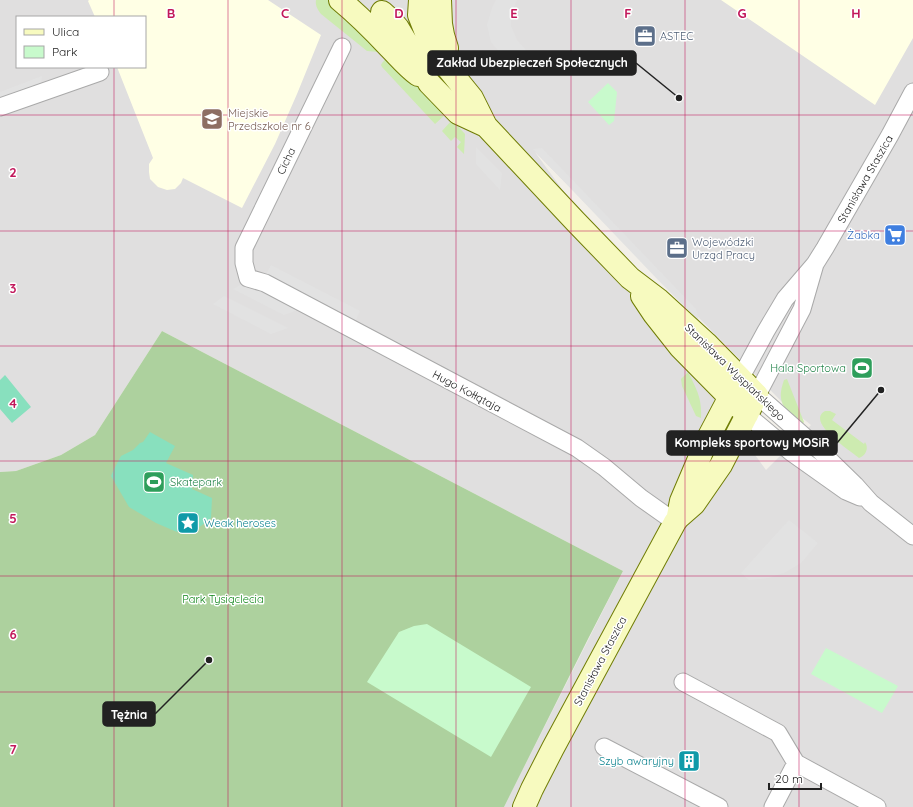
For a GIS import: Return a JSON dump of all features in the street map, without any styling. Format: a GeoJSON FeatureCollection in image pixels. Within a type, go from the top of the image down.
{"type":"FeatureCollection","features":[{"type":"Feature","properties":{"kind":"street"},"geometry":{"type":"LineString","coordinates":[[340,0],[351,9],[408,67],[430,83]]}},
{"type":"Feature","properties":{"kind":"street","name":"Stanisława Wyspiańskiego"},"geometry":{"type":"LineString","coordinates":[[363,0],[371,7],[382,12],[398,28],[430,83],[458,113],[486,126]]}},
{"type":"Feature","properties":{"kind":"street"},"geometry":{"type":"LineString","coordinates":[[382,12],[392,14],[404,11],[418,0]]}},
{"type":"Feature","properties":{"kind":"street","name":"Stanisława Wyspiańskiego"},"geometry":{"type":"LineString","coordinates":[[418,0],[419,14],[430,43],[446,66],[472,98],[486,126],[630,278],[659,300],[706,343],[757,395],[822,453],[871,503],[913,536]]}},
{"type":"Feature","properties":{"kind":"street"},"geometry":{"type":"LineString","coordinates":[[440,0],[441,24],[447,48],[446,66]]}},
{"type":"Feature","properties":{"kind":"street","name":"Cicha"},"geometry":{"type":"LineString","coordinates":[[248,278],[244,263],[244,248],[342,47]]}},
{"type":"Feature","properties":{"kind":"street"},"geometry":{"type":"LineString","coordinates":[[0,107],[100,72]]}},
{"type":"Feature","properties":{"kind":"street","name":"Stanisława Staszica"},"geometry":{"type":"LineString","coordinates":[[524,807],[553,748],[677,520],[681,501],[707,440],[729,396],[785,299],[815,264],[825,248],[913,92]]}},
{"type":"Feature","properties":{"kind":"street","name":"Stanisława Staszica"},"geometry":{"type":"LineString","coordinates":[[677,520],[694,504],[721,466],[802,309],[815,264]]}},
{"type":"Feature","properties":{"kind":"street","name":"Hugo Kołłątaja"},"geometry":{"type":"LineString","coordinates":[[248,278],[271,286],[576,448],[604,467],[641,498],[677,520]]}},
{"type":"Feature","properties":{"kind":"street","name":"Stanisława Wyspiańskiego"},"geometry":{"type":"LineString","coordinates":[[630,278],[654,314],[680,347],[747,415],[791,452],[846,491],[871,503]]}},
{"type":"Feature","properties":{"kind":"street"},"geometry":{"type":"LineString","coordinates":[[683,682],[778,733],[796,763],[877,807]]}},
{"type":"Feature","properties":{"kind":"street"},"geometry":{"type":"LineString","coordinates":[[604,747],[719,807]]}},
{"type":"Feature","properties":{"kind":"street"},"geometry":{"type":"LineString","coordinates":[[773,807],[796,763]]}},
{"type":"Feature","properties":{"kind":"shaded area"},"geometry":{"type":"Polygon","coordinates":[[[0,0],[913,0],[913,807],[504,807],[623,571],[162,331],[95,435],[61,455],[16,471],[0,472],[0,0]],[[535,152],[766,470],[811,425],[782,402],[535,152]]]}},
{"type":"Feature","properties":{"kind":"shaded area","name":"Miejskie Przedszkole nr 6"},"geometry":{"type":"Polygon","coordinates":[[[268,0],[321,35],[275,144],[242,208],[183,178],[181,183],[175,189],[167,190],[158,187],[150,179],[149,164],[153,158],[117,68],[146,68],[146,16],[95,16],[88,1],[268,0]]]}},
{"type":"Feature","properties":{"kind":"shaded area"},"geometry":{"type":"Polygon","coordinates":[[[496,0],[517,0],[511,14],[511,26],[517,40],[532,57],[517,73],[491,42],[487,25],[496,0]]]}},
{"type":"Feature","properties":{"kind":"shaded area"},"geometry":{"type":"Polygon","coordinates":[[[721,0],[913,0],[913,38],[875,105],[721,0]]]}},
{"type":"Feature","properties":{"kind":"shaded area"},"geometry":{"type":"Polygon","coordinates":[[[42,76],[40,93],[0,107],[0,92],[42,76]]]}},
{"type":"Feature","properties":{"kind":"shaded area"},"geometry":{"type":"Polygon","coordinates":[[[476,147],[502,173],[500,190],[476,164],[476,147]]]}},
{"type":"Feature","properties":{"kind":"shaded area"},"geometry":{"type":"Polygon","coordinates":[[[542,148],[696,309],[699,321],[533,149],[542,148]]]}},
{"type":"Feature","properties":{"kind":"shaded area"},"geometry":{"type":"Polygon","coordinates":[[[271,265],[360,311],[355,322],[265,276],[271,265]]]}},
{"type":"Feature","properties":{"kind":"shaded area"},"geometry":{"type":"Polygon","coordinates":[[[246,283],[300,309],[284,315],[233,289],[246,283]]]}},
{"type":"Feature","properties":{"kind":"shaded area"},"geometry":{"type":"Polygon","coordinates":[[[224,296],[288,328],[271,334],[213,304],[224,296]]]}},
{"type":"Feature","properties":{"kind":"shaded area"},"geometry":{"type":"Polygon","coordinates":[[[789,520],[818,543],[801,563],[784,573],[769,578],[749,580],[741,573],[789,520]]]}},
{"type":"Feature","properties":{"kind":"green space"},"geometry":{"type":"Polygon","coordinates":[[[316,0],[332,0],[379,52],[367,51],[321,14],[316,6],[316,0]]]}},
{"type":"Feature","properties":{"kind":"green space"},"geometry":{"type":"Polygon","coordinates":[[[389,55],[446,114],[435,124],[382,67],[382,63],[389,55]]]}},
{"type":"Feature","properties":{"kind":"green space"},"geometry":{"type":"Polygon","coordinates":[[[608,83],[617,92],[614,121],[609,125],[588,102],[608,83]]]}},
{"type":"Feature","properties":{"kind":"green space"},"geometry":{"type":"Polygon","coordinates":[[[452,120],[465,134],[464,154],[457,147],[461,142],[455,137],[451,141],[442,131],[452,120]]]}},
{"type":"Feature","properties":{"kind":"green space","name":"Park Tysiąclecia"},"geometry":{"type":"Polygon","coordinates":[[[162,331],[623,571],[504,807],[0,807],[0,472],[16,471],[61,455],[95,435],[162,331]]]}},
{"type":"Feature","properties":{"kind":"green space"},"geometry":{"type":"Polygon","coordinates":[[[688,372],[698,394],[701,405],[701,418],[696,416],[682,386],[681,379],[688,372]]]}},
{"type":"Feature","properties":{"kind":"green space"},"geometry":{"type":"Polygon","coordinates":[[[5,375],[31,407],[12,423],[0,409],[0,380],[5,375]]]}},
{"type":"Feature","properties":{"kind":"green space"},"geometry":{"type":"Polygon","coordinates":[[[787,379],[804,422],[802,425],[787,410],[782,401],[782,388],[784,380],[787,379]]]}},
{"type":"Feature","properties":{"kind":"green space"},"geometry":{"type":"Polygon","coordinates":[[[825,411],[830,411],[836,414],[832,420],[864,444],[865,442],[867,449],[863,456],[859,458],[839,443],[825,429],[821,422],[820,416],[825,411]]]}},
{"type":"Feature","properties":{"kind":"green space","name":"Skatepark"},"geometry":{"type":"Polygon","coordinates":[[[150,432],[175,446],[166,463],[193,475],[192,489],[212,498],[211,518],[198,528],[177,532],[156,523],[129,507],[111,476],[121,456],[133,450],[143,442],[150,432]]]}},
{"type":"Feature","properties":{"kind":"green space"},"geometry":{"type":"Polygon","coordinates":[[[755,446],[769,447],[783,451],[777,455],[744,452],[755,446]]]}},
{"type":"Feature","properties":{"kind":"green space"},"geometry":{"type":"Polygon","coordinates":[[[427,624],[531,687],[491,757],[367,682],[399,632],[414,626],[427,624]]]}},
{"type":"Feature","properties":{"kind":"green space"},"geometry":{"type":"Polygon","coordinates":[[[826,648],[898,686],[882,713],[811,674],[826,648]]]}},
{"type":"Feature","properties":{"kind":"place","name":"ASTEC"},"geometry":{"type":"Point","coordinates":[645,36]}},
{"type":"Feature","properties":{"kind":"place","name":"Zakład Ubezpieczeń Społecznych"},"geometry":{"type":"Point","coordinates":[679,98]}},
{"type":"Feature","properties":{"kind":"place","name":"Miejskie Przedszkole nr 6"},"geometry":{"type":"Point","coordinates":[212,119]}},
{"type":"Feature","properties":{"kind":"place","name":"Żabka"},"geometry":{"type":"Point","coordinates":[895,235]}},
{"type":"Feature","properties":{"kind":"place","name":"Wojewódzki Urząd Pracy"},"geometry":{"type":"Point","coordinates":[677,248]}},
{"type":"Feature","properties":{"kind":"place","name":"Hala Sportowa"},"geometry":{"type":"Point","coordinates":[862,368]}},
{"type":"Feature","properties":{"kind":"place","name":"Kompleks sportowy MOSiR"},"geometry":{"type":"Point","coordinates":[881,390]}},
{"type":"Feature","properties":{"kind":"place","name":"Skatepark"},"geometry":{"type":"Point","coordinates":[154,482]}},
{"type":"Feature","properties":{"kind":"place","name":"Weak heroses"},"geometry":{"type":"Point","coordinates":[188,523]}},
{"type":"Feature","properties":{"kind":"place","name":"Tężnia"},"geometry":{"type":"Point","coordinates":[209,660]}},
{"type":"Feature","properties":{"kind":"place","name":"Szyb awaryjny"},"geometry":{"type":"Point","coordinates":[689,761]}}]}
